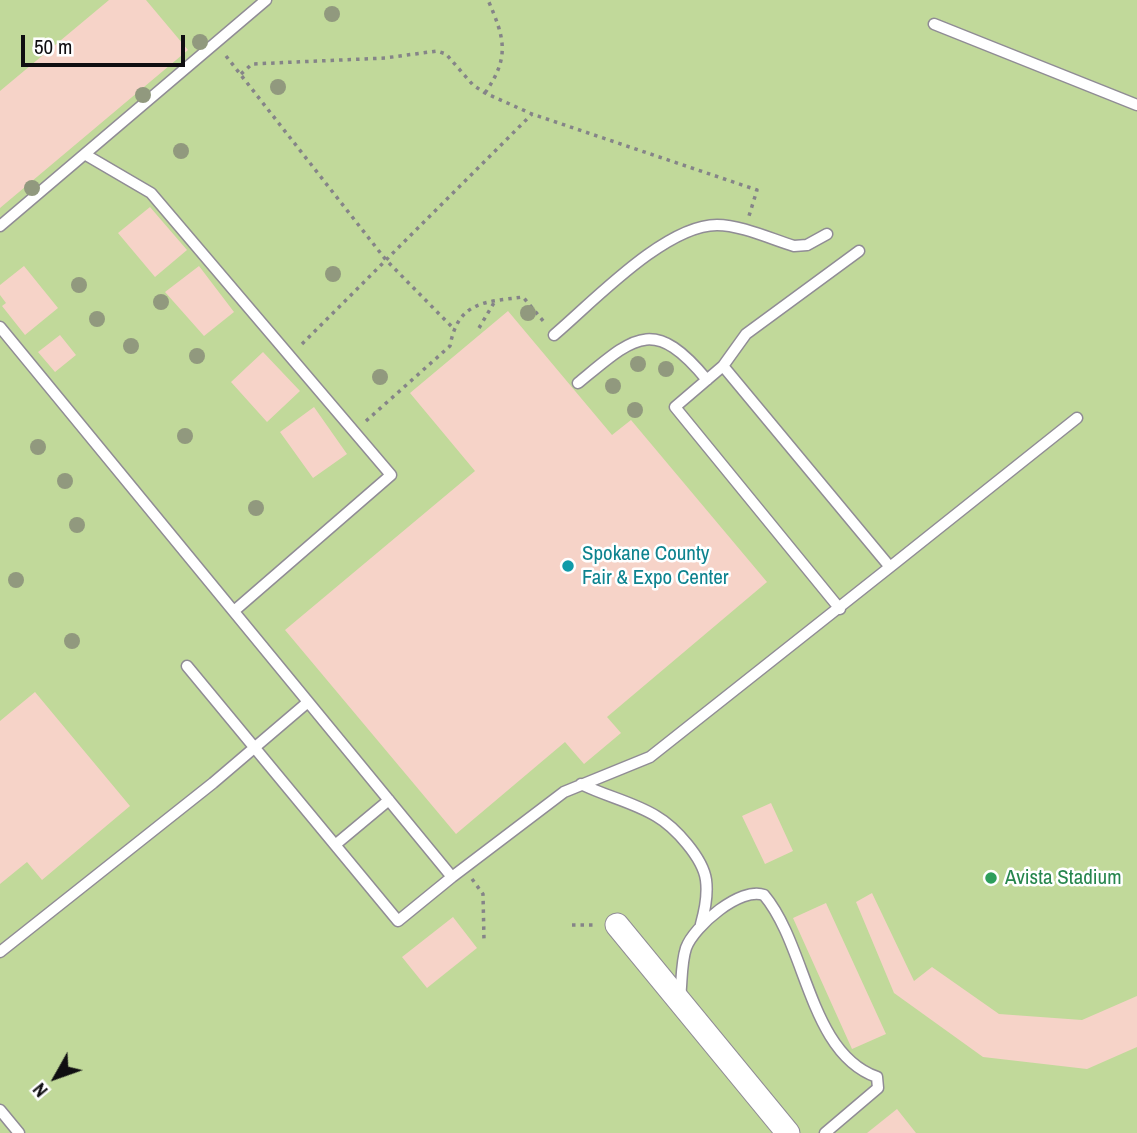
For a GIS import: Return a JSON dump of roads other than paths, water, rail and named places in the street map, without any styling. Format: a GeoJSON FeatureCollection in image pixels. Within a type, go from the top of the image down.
{"type":"FeatureCollection","features":[{"type":"Feature","properties":{"kind":"street"},"geometry":{"type":"LineString","coordinates":[[617,925],[788,1133]]}},
{"type":"Feature","properties":{"kind":"lane"},"geometry":{"type":"LineString","coordinates":[[0,226],[266,0]]}},
{"type":"Feature","properties":{"kind":"lane"},"geometry":{"type":"LineString","coordinates":[[934,24],[1137,105]]}},
{"type":"Feature","properties":{"kind":"lane"},"geometry":{"type":"LineString","coordinates":[[86,155],[151,193],[391,474],[234,611]]}},
{"type":"Feature","properties":{"kind":"lane"},"geometry":{"type":"LineString","coordinates":[[554,335],[638,264],[693,229],[718,225],[794,246],[807,245],[827,234]]}},
{"type":"Feature","properties":{"kind":"lane"},"geometry":{"type":"LineString","coordinates":[[840,609],[675,407],[723,366],[746,334],[859,251]]}},
{"type":"Feature","properties":{"kind":"lane"},"geometry":{"type":"LineString","coordinates":[[0,327],[452,877]]}},
{"type":"Feature","properties":{"kind":"lane"},"geometry":{"type":"LineString","coordinates":[[578,383],[637,338],[653,339],[671,345],[687,355],[707,380]]}},
{"type":"Feature","properties":{"kind":"lane"},"geometry":{"type":"LineString","coordinates":[[723,366],[890,568]]}},
{"type":"Feature","properties":{"kind":"lane"},"geometry":{"type":"LineString","coordinates":[[187,666],[398,921],[564,792],[650,757],[840,609],[1077,418]]}},
{"type":"Feature","properties":{"kind":"lane"},"geometry":{"type":"LineString","coordinates":[[0,952],[308,702]]}},
{"type":"Feature","properties":{"kind":"lane"},"geometry":{"type":"LineString","coordinates":[[581,784],[655,816],[667,824],[704,871],[706,896],[701,924],[684,956],[680,1003]]}},
{"type":"Feature","properties":{"kind":"lane"},"geometry":{"type":"LineString","coordinates":[[335,845],[389,800]]}},
{"type":"Feature","properties":{"kind":"lane"},"geometry":{"type":"LineString","coordinates":[[701,924],[741,897],[752,893],[764,895],[780,922],[837,1049],[862,1072],[877,1077],[878,1088],[825,1133]]}},
{"type":"Feature","properties":{"kind":"lane"},"geometry":{"type":"LineString","coordinates":[[0,1110],[19,1133]]}},
{"type":"Feature","properties":{"kind":"place","name":"Spokane County Fair & Expo Center"},"geometry":{"type":"Point","coordinates":[568,566]}},
{"type":"Feature","properties":{"kind":"place","name":"Avista Stadium"},"geometry":{"type":"Point","coordinates":[991,878]}}]}
